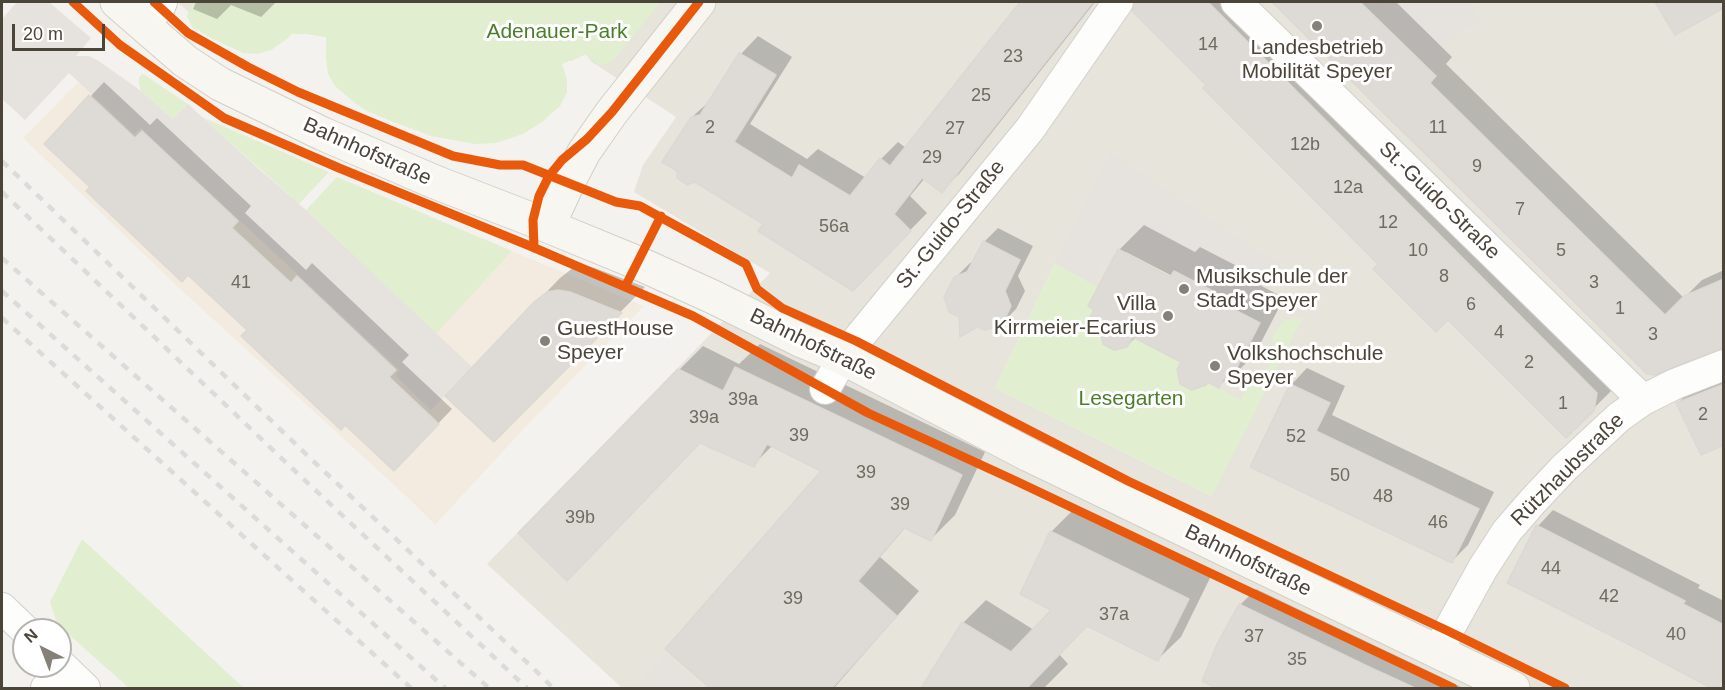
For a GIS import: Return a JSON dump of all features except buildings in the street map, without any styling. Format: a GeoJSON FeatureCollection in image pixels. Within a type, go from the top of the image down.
{"type":"FeatureCollection","features":[{"type":"Feature","properties":{"kind":"main road","name":"Bahnhofstraße"},"geometry":{"type":"LineString","coordinates":[[117,2],[152,13],[185,61],[220,84],[323,134],[697,289],[800,340],[843,358],[1029,455],[1513,688]]}},
{"type":"Feature","properties":{"kind":"main road"},"geometry":{"type":"LineString","coordinates":[[549,226],[584,152],[612,112],[699,2]]}},
{"type":"Feature","properties":{"kind":"street","name":"St.-Guido-Straße"},"geometry":{"type":"LineString","coordinates":[[825,389],[843,358],[867,327],[1029,129],[1118,2]]}},
{"type":"Feature","properties":{"kind":"street","name":"St.-Guido-Straße"},"geometry":{"type":"LineString","coordinates":[[1236,2],[1643,400]]}},
{"type":"Feature","properties":{"kind":"street","name":"Rützhaubstraße"},"geometry":{"type":"LineString","coordinates":[[1439,653],[1448,631],[1483,568],[1507,531],[1564,468],[1618,417],[1643,400],[1675,384],[1724,365]]}},
{"type":"Feature","properties":{"kind":"shaded area"},"geometry":{"type":"Polygon","coordinates":[[[17,2],[49,2],[91,38],[76,56],[89,56],[99,61],[141,91],[173,119],[188,104],[306,210],[472,367],[431,410],[396,376],[400,370],[141,128],[134,134],[69,73],[25,120],[2,99],[2,19],[17,2]]]}},
{"type":"Feature","properties":{"kind":"shaded area"},"geometry":{"type":"Polygon","coordinates":[[[177,2],[1723,2],[1723,688],[622,688],[487,564],[770,273],[634,192],[643,165],[676,117],[592,62],[586,54],[571,61],[291,34],[189,12],[177,2]],[[1055,263],[995,388],[1212,496],[1207,383],[1192,390],[1180,384],[1176,371],[1180,362],[1133,337],[1128,347],[1114,350],[1103,344],[1099,331],[1087,322],[1088,306],[1055,263]]]}},
{"type":"Feature","properties":{"kind":"shaded area"},"geometry":{"type":"Polygon","coordinates":[[[1377,2],[1469,2],[1480,19],[1453,38],[1433,60],[1377,2]]]}},
{"type":"Feature","properties":{"kind":"shaded area"},"geometry":{"type":"Polygon","coordinates":[[[99,61],[141,91],[173,119],[188,104],[306,210],[436,333],[512,251],[644,306],[531,421],[435,525],[177,286],[23,138],[99,61]]]}},
{"type":"Feature","properties":{"kind":"shaded area"},"geometry":{"type":"Polygon","coordinates":[[[1110,153],[1248,245],[1280,263],[1256,312],[1121,242],[1109,267],[1102,263],[1092,284],[1055,263],[1110,153]]]}},
{"type":"Feature","properties":{"kind":"shaded area"},"geometry":{"type":"Polygon","coordinates":[[[665,655],[703,688],[635,688],[665,655]]]}},
{"type":"Feature","properties":{"kind":"green space","name":"Adenauer-Park"},"geometry":{"type":"Polygon","coordinates":[[[193,2],[661,2],[614,60],[598,65],[586,54],[562,64],[567,80],[567,92],[560,106],[542,122],[523,134],[496,143],[475,144],[431,136],[381,117],[355,103],[335,86],[328,74],[326,37],[292,34],[271,50],[257,54],[243,53],[192,27],[187,16],[193,2]]]}},
{"type":"Feature","properties":{"kind":"green space"},"geometry":{"type":"Polygon","coordinates":[[[143,74],[188,104],[173,119],[141,91],[139,77],[143,74]]]}},
{"type":"Feature","properties":{"kind":"green space"},"geometry":{"type":"Polygon","coordinates":[[[202,117],[329,172],[299,204],[202,117]]]}},
{"type":"Feature","properties":{"kind":"green space"},"geometry":{"type":"Polygon","coordinates":[[[337,177],[512,251],[436,334],[306,210],[337,177]]]}},
{"type":"Feature","properties":{"kind":"green space","name":"Lesegarten"},"geometry":{"type":"Polygon","coordinates":[[[1055,263],[1098,287],[1088,306],[1094,310],[1087,322],[1100,329],[1099,331],[1105,335],[1103,344],[1114,350],[1118,349],[1122,343],[1128,346],[1133,337],[1181,362],[1176,371],[1182,375],[1180,384],[1192,390],[1196,389],[1200,382],[1208,382],[1241,400],[1249,384],[1262,379],[1276,350],[1272,339],[1276,331],[1283,322],[1302,319],[1212,496],[995,388],[1055,263]]]}},
{"type":"Feature","properties":{"kind":"green space"},"geometry":{"type":"Polygon","coordinates":[[[82,539],[244,688],[129,688],[72,637],[72,618],[55,618],[50,602],[82,539]]]}},
{"type":"Feature","properties":{"kind":"railway"},"geometry":{"type":"LineString","coordinates":[[2,161],[553,688]]}},
{"type":"Feature","properties":{"kind":"railway"},"geometry":{"type":"LineString","coordinates":[[2,192],[527,688]]}},
{"type":"Feature","properties":{"kind":"railway"},"geometry":{"type":"LineString","coordinates":[[2,258],[489,688]]}},
{"type":"Feature","properties":{"kind":"railway"},"geometry":{"type":"LineString","coordinates":[[2,291],[445,688]]}},
{"type":"Feature","properties":{"kind":"railway"},"geometry":{"type":"LineString","coordinates":[[2,318],[411,688]]}},
{"type":"Feature","properties":{"kind":"cycle path"},"geometry":{"type":"LineString","coordinates":[[73,2],[120,45],[224,118],[693,316],[868,413],[1453,688]]}},
{"type":"Feature","properties":{"kind":"cycle path"},"geometry":{"type":"LineString","coordinates":[[154,2],[188,33],[298,92],[453,156],[500,165],[523,165],[616,202],[640,206],[746,264],[757,289],[782,308],[856,341],[1128,481],[1565,688]]}},
{"type":"Feature","properties":{"kind":"cycle path"},"geometry":{"type":"LineString","coordinates":[[534,248],[533,220],[539,196],[549,176],[562,160],[587,139],[612,112],[699,2]]}},
{"type":"Feature","properties":{"kind":"cycle path"},"geometry":{"type":"LineString","coordinates":[[625,287],[661,216]]}},
{"type":"Feature","properties":{"kind":"place","name":"Landesbetrieb Mobilität Speyer"},"geometry":{"type":"Point","coordinates":[1317,26]}},
{"type":"Feature","properties":{"kind":"place","name":"Musikschule der Stadt Speyer"},"geometry":{"type":"Point","coordinates":[1184,289]}},
{"type":"Feature","properties":{"kind":"place","name":"Villa Kirrmeier-Ecarius"},"geometry":{"type":"Point","coordinates":[1168,316]}},
{"type":"Feature","properties":{"kind":"place","name":"GuestHouse Speyer"},"geometry":{"type":"Point","coordinates":[545,341]}},
{"type":"Feature","properties":{"kind":"place","name":"Volkshochschule Speyer"},"geometry":{"type":"Point","coordinates":[1215,366]}}]}
